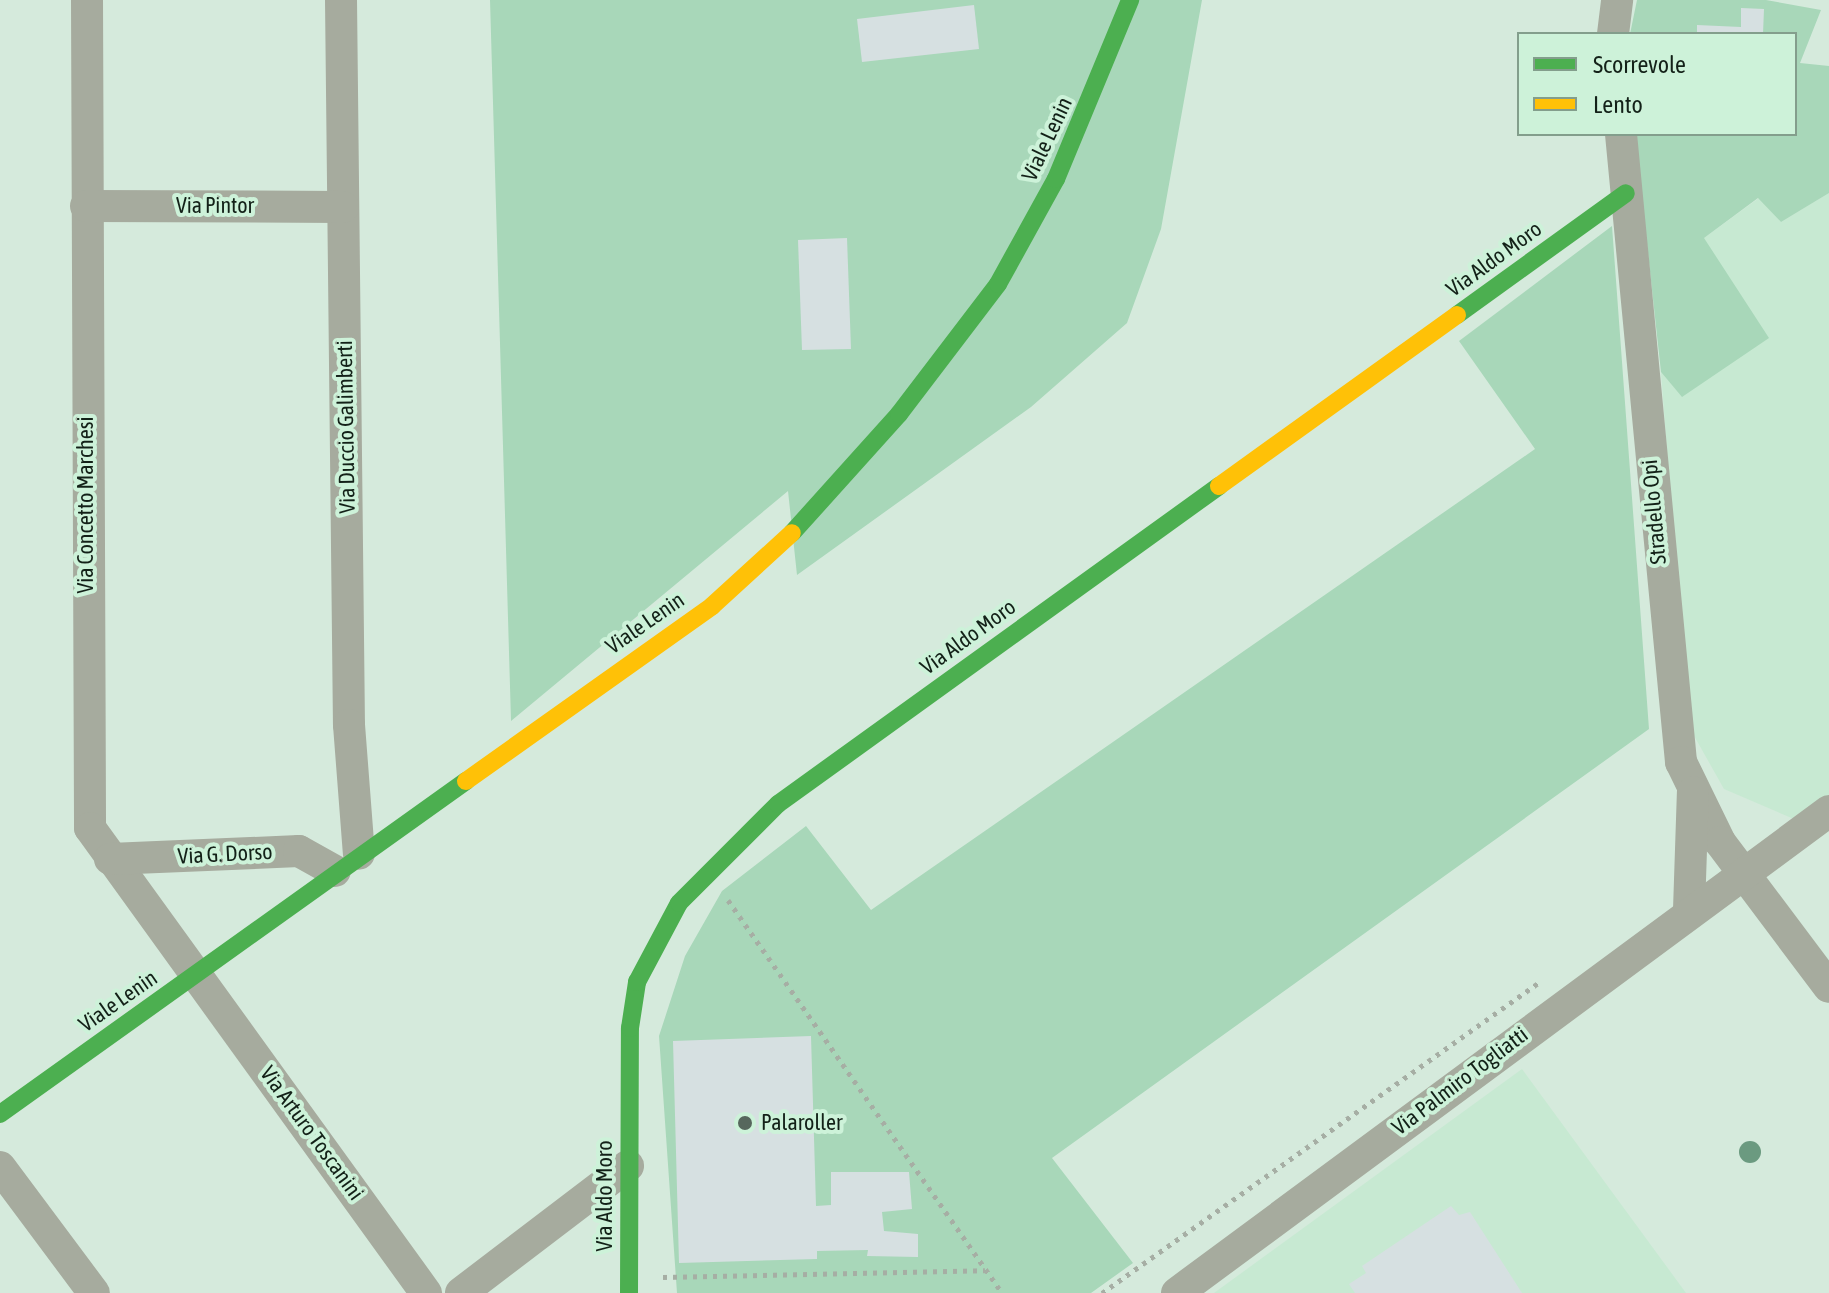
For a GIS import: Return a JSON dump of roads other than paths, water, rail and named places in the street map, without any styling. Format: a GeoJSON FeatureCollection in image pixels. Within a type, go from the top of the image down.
{"type":"FeatureCollection","features":[{"type":"Feature","properties":{"kind":"main road","name":"Viale Lenin"},"geometry":{"type":"LineString","coordinates":[[0,1114],[198,974],[347,863],[712,606],[790,535],[899,414],[998,284],[1056,179],[1130,0]]}},
{"type":"Feature","properties":{"kind":"main road","name":"Via Aldo Moro"},"geometry":{"type":"LineString","coordinates":[[629,1285],[628,1166],[637,982],[679,903],[709,869],[778,804],[1626,193]]}},
{"type":"Feature","properties":{"kind":"street","name":"Via Concetto Marchesi"},"geometry":{"type":"LineString","coordinates":[[87,0],[85,810],[110,859],[198,974]]}},
{"type":"Feature","properties":{"kind":"street","name":"Via Duccio Galimberti"},"geometry":{"type":"LineString","coordinates":[[341,0],[349,725],[347,863]]}},
{"type":"Feature","properties":{"kind":"street"},"geometry":{"type":"LineString","coordinates":[[1613,32],[1617,0]]}},
{"type":"Feature","properties":{"kind":"street","name":"Stradello Opi"},"geometry":{"type":"LineString","coordinates":[[1621,136],[1674,730],[1693,792],[1745,871],[1829,987]]}},
{"type":"Feature","properties":{"kind":"street","name":"Via Pintor"},"geometry":{"type":"LineString","coordinates":[[86,206],[343,207]]}},
{"type":"Feature","properties":{"kind":"street"},"geometry":{"type":"LineString","coordinates":[[1689,910],[1693,792]]}},
{"type":"Feature","properties":{"kind":"street","name":"Via Palmiro Togliatti"},"geometry":{"type":"LineString","coordinates":[[1177,1293],[1689,910],[1829,811]]}},
{"type":"Feature","properties":{"kind":"street","name":"Via G. Dorso"},"geometry":{"type":"LineString","coordinates":[[110,859],[299,851],[347,863]]}},
{"type":"Feature","properties":{"kind":"street","name":"Via Arturo Toscanini"},"geometry":{"type":"LineString","coordinates":[[198,974],[426,1293]]}},
{"type":"Feature","properties":{"kind":"street"},"geometry":{"type":"LineString","coordinates":[[461,1293],[628,1166]]}},
{"type":"Feature","properties":{"kind":"street"},"geometry":{"type":"LineString","coordinates":[[0,1167],[94,1293]]}},
{"type":"Feature","properties":{"kind":"place","name":"Palaroller"},"geometry":{"type":"Point","coordinates":[745,1123]}}]}
